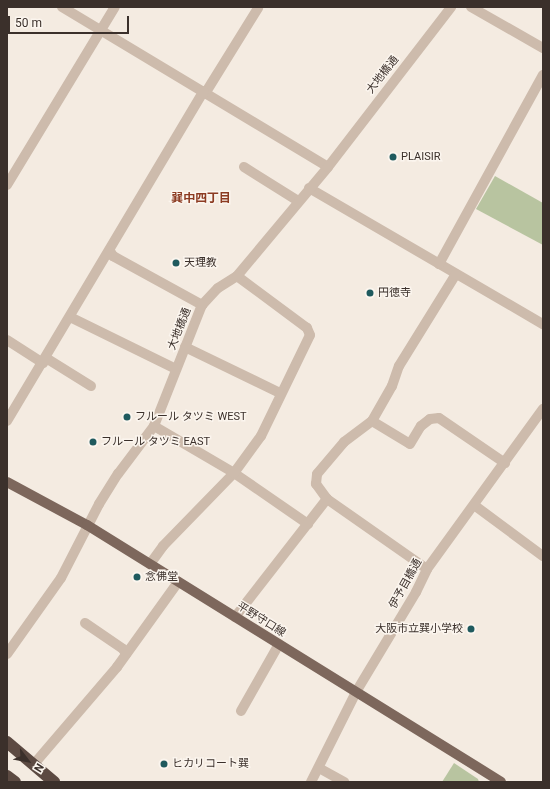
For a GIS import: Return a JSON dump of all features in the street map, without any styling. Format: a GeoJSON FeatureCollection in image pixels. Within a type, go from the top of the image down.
{"type":"FeatureCollection","features":[{"type":"Feature","properties":{"kind":"highway"},"geometry":{"type":"LineString","coordinates":[[7,742],[54,782]]}},
{"type":"Feature","properties":{"kind":"highway"},"geometry":{"type":"LineString","coordinates":[[7,776],[15,782]]}},
{"type":"Feature","properties":{"kind":"main road","name":"平野守口線"},"geometry":{"type":"LineString","coordinates":[[7,482],[87,525],[356,692],[495,781]]}},
{"type":"Feature","properties":{"kind":"street"},"geometry":{"type":"LineString","coordinates":[[62,7],[205,91],[328,167]]}},
{"type":"Feature","properties":{"kind":"street"},"geometry":{"type":"LineString","coordinates":[[7,185],[115,7]]}},
{"type":"Feature","properties":{"kind":"street","name":"大地橋通"},"geometry":{"type":"LineString","coordinates":[[7,654],[60,578],[87,525],[118,474],[154,426],[202,305],[218,288],[237,276],[298,201],[328,167],[451,7]]}},
{"type":"Feature","properties":{"kind":"street"},"geometry":{"type":"LineString","coordinates":[[471,7],[543,48]]}},
{"type":"Feature","properties":{"kind":"street"},"geometry":{"type":"LineString","coordinates":[[7,421],[45,360],[205,91],[258,8]]}},
{"type":"Feature","properties":{"kind":"street"},"geometry":{"type":"LineString","coordinates":[[439,264],[543,75]]}},
{"type":"Feature","properties":{"kind":"street"},"geometry":{"type":"LineString","coordinates":[[244,167],[298,201]]}},
{"type":"Feature","properties":{"kind":"street"},"geometry":{"type":"LineString","coordinates":[[309,188],[543,324]]}},
{"type":"Feature","properties":{"kind":"street"},"geometry":{"type":"LineString","coordinates":[[110,251],[113,256],[202,305]]}},
{"type":"Feature","properties":{"kind":"street"},"geometry":{"type":"LineString","coordinates":[[427,569],[327,499],[316,484],[316,474],[344,442],[372,421],[392,386],[399,366],[456,274]]}},
{"type":"Feature","properties":{"kind":"street"},"geometry":{"type":"LineString","coordinates":[[150,564],[163,546],[234,473],[260,436],[310,335],[307,328],[237,276]]}},
{"type":"Feature","properties":{"kind":"street"},"geometry":{"type":"LineString","coordinates":[[70,318],[176,369]]}},
{"type":"Feature","properties":{"kind":"street"},"geometry":{"type":"LineString","coordinates":[[7,340],[91,386]]}},
{"type":"Feature","properties":{"kind":"street"},"geometry":{"type":"LineString","coordinates":[[185,347],[280,393]]}},
{"type":"Feature","properties":{"kind":"street","name":"伊予目橋通"},"geometry":{"type":"LineString","coordinates":[[311,782],[356,692],[427,569],[543,410]]}},
{"type":"Feature","properties":{"kind":"street"},"geometry":{"type":"LineString","coordinates":[[372,421],[410,444],[422,426],[430,420],[439,418],[505,463]]}},
{"type":"Feature","properties":{"kind":"street"},"geometry":{"type":"LineString","coordinates":[[154,426],[234,473],[308,524]]}},
{"type":"Feature","properties":{"kind":"street"},"geometry":{"type":"LineString","coordinates":[[234,617],[327,499]]}},
{"type":"Feature","properties":{"kind":"street"},"geometry":{"type":"LineString","coordinates":[[474,505],[543,556]]}},
{"type":"Feature","properties":{"kind":"street"},"geometry":{"type":"LineString","coordinates":[[34,764],[126,654],[178,582]]}},
{"type":"Feature","properties":{"kind":"street"},"geometry":{"type":"LineString","coordinates":[[85,623],[123,649],[126,654]]}},
{"type":"Feature","properties":{"kind":"street"},"geometry":{"type":"LineString","coordinates":[[241,711],[279,644]]}},
{"type":"Feature","properties":{"kind":"street"},"geometry":{"type":"LineString","coordinates":[[319,768],[344,782]]}},
{"type":"Feature","properties":{"kind":"green space"},"geometry":{"type":"Polygon","coordinates":[[[495,176],[543,203],[543,245],[476,209],[495,176]]]}},
{"type":"Feature","properties":{"kind":"green space"},"geometry":{"type":"Polygon","coordinates":[[[454,763],[478,779],[479,782],[442,782],[454,763]]]}},
{"type":"Feature","properties":{"kind":"place","name":"PLAISIR"},"geometry":{"type":"Point","coordinates":[393,157]}},
{"type":"Feature","properties":{"kind":"place","name":"天理教"},"geometry":{"type":"Point","coordinates":[176,263]}},
{"type":"Feature","properties":{"kind":"place","name":"円徳寺"},"geometry":{"type":"Point","coordinates":[370,293]}},
{"type":"Feature","properties":{"kind":"place","name":"フルール タツミ WEST"},"geometry":{"type":"Point","coordinates":[127,417]}},
{"type":"Feature","properties":{"kind":"place","name":"フルール タツミ EAST"},"geometry":{"type":"Point","coordinates":[93,442]}},
{"type":"Feature","properties":{"kind":"place","name":"念佛堂"},"geometry":{"type":"Point","coordinates":[137,577]}},
{"type":"Feature","properties":{"kind":"place","name":"大阪市立巽小学校"},"geometry":{"type":"Point","coordinates":[471,629]}},
{"type":"Feature","properties":{"kind":"place","name":"ヒカリコート巽"},"geometry":{"type":"Point","coordinates":[164,764]}},
{"type":"Feature","properties":{"kind":"district","name":"巽中四丁目"},"geometry":{"type":"Point","coordinates":[201,199]}}]}
